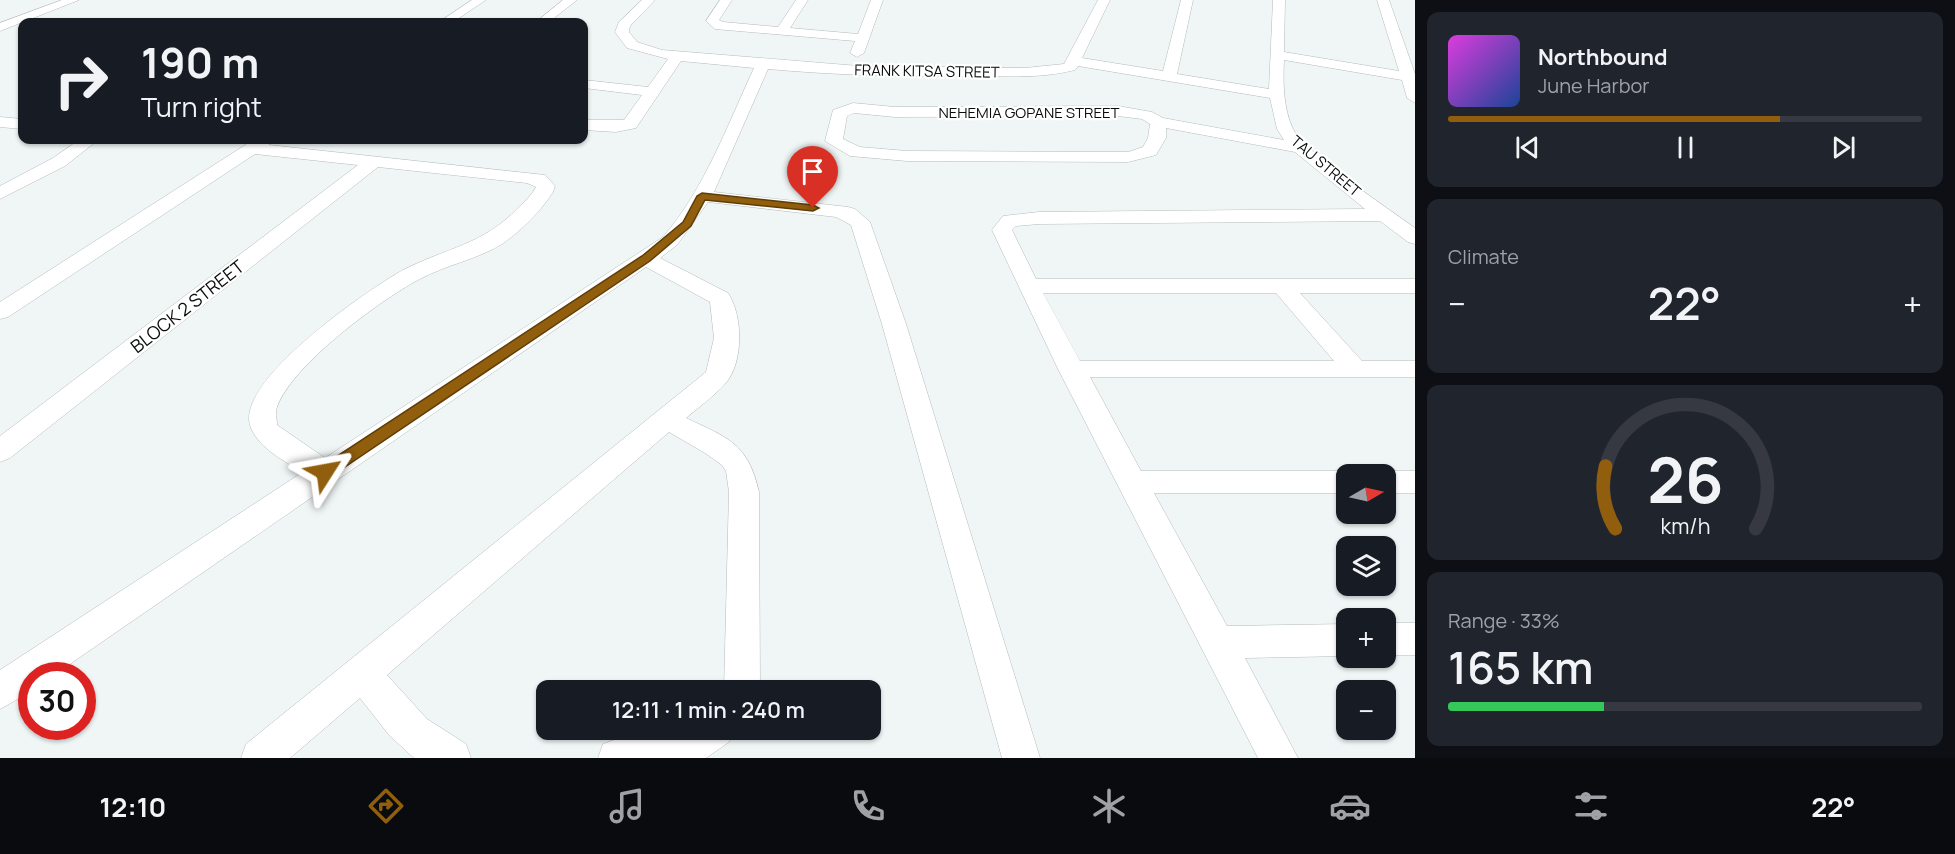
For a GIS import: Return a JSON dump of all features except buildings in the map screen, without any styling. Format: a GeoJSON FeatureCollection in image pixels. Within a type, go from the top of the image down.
{"type":"FeatureCollection","features":[{"type":"Feature","properties":{"kind":"street"},"geometry":{"type":"LineString","coordinates":[[24,18],[73,0]]}},
{"type":"Feature","properties":{"kind":"street"},"geometry":{"type":"LineString","coordinates":[[451,18],[480,0]]}},
{"type":"Feature","properties":{"kind":"street"},"geometry":{"type":"LineString","coordinates":[[547,18],[571,0]]}},
{"type":"Feature","properties":{"kind":"street","name":"FRANK KITSA STREET"},"geometry":{"type":"LineString","coordinates":[[649,0],[624,24],[622,32],[632,45],[643,50],[676,56],[852,70],[959,72],[1053,71],[1070,67],[1075,61]]}},
{"type":"Feature","properties":{"kind":"street"},"geometry":{"type":"LineString","coordinates":[[726,0],[713,16],[712,21],[716,25],[862,38]]}},
{"type":"Feature","properties":{"kind":"street"},"geometry":{"type":"LineString","coordinates":[[781,32],[801,0]]}},
{"type":"Feature","properties":{"kind":"street"},"geometry":{"type":"LineString","coordinates":[[852,70],[877,0]]}},
{"type":"Feature","properties":{"kind":"street"},"geometry":{"type":"LineString","coordinates":[[1104,0],[1075,61],[1278,95]]}},
{"type":"Feature","properties":{"kind":"street"},"geometry":{"type":"LineString","coordinates":[[1169,77],[1187,0]]}},
{"type":"Feature","properties":{"kind":"street","name":"TAU STREET"},"geometry":{"type":"LineString","coordinates":[[1279,0],[1278,95],[1285,129],[1301,148],[1415,238]]}},
{"type":"Feature","properties":{"kind":"street"},"geometry":{"type":"LineString","coordinates":[[1383,0],[1412,77],[1415,98]]}},
{"type":"Feature","properties":{"kind":"street"},"geometry":{"type":"LineString","coordinates":[[0,27],[18,20]]}},
{"type":"Feature","properties":{"kind":"street"},"geometry":{"type":"LineString","coordinates":[[1277,55],[1412,77]]}},
{"type":"Feature","properties":{"kind":"street"},"geometry":{"type":"LineString","coordinates":[[588,125],[608,127],[630,124],[676,56]]}},
{"type":"Feature","properties":{"kind":"street"},"geometry":{"type":"LineString","coordinates":[[0,691],[646,259],[687,224],[717,165],[763,63]]}},
{"type":"Feature","properties":{"kind":"street"},"geometry":{"type":"LineString","coordinates":[[959,72],[981,111]]}},
{"type":"Feature","properties":{"kind":"street"},"geometry":{"type":"LineString","coordinates":[[588,84],[653,92]]}},
{"type":"Feature","properties":{"kind":"street","name":"NEHEMIA GOPANE STREET"},"geometry":{"type":"LineString","coordinates":[[844,109],[895,112],[1118,111],[1146,115],[1158,122],[1157,138],[1150,151],[1128,157],[908,156],[856,152],[834,141],[839,113],[844,109]]}},
{"type":"Feature","properties":{"kind":"street"},"geometry":{"type":"LineString","coordinates":[[0,122],[18,124]]}},
{"type":"Feature","properties":{"kind":"street"},"geometry":{"type":"LineString","coordinates":[[1158,122],[1301,148]]}},
{"type":"Feature","properties":{"kind":"street"},"geometry":{"type":"LineString","coordinates":[[0,193],[59,162],[84,144]]}},
{"type":"Feature","properties":{"kind":"street"},"geometry":{"type":"LineString","coordinates":[[0,312],[258,144],[374,161],[538,179],[546,186],[544,192],[503,234],[386,288],[352,312],[282,377],[268,397],[261,413],[263,426],[273,438],[325,472]]}},
{"type":"Feature","properties":{"kind":"street","name":"BLOCK 2 STREET"},"geometry":{"type":"LineString","coordinates":[[0,451],[374,161]]}},
{"type":"Feature","properties":{"kind":"street"},"geometry":{"type":"LineString","coordinates":[[702,196],[836,210],[855,217],[864,229],[1021,758]]}},
{"type":"Feature","properties":{"kind":"street"},"geometry":{"type":"LineString","coordinates":[[1279,758],[1028,286],[1003,236],[1004,225],[1010,220],[1039,218],[1386,215]]}},
{"type":"Feature","properties":{"kind":"street"},"geometry":{"type":"LineString","coordinates":[[260,758],[717,377],[723,366],[725,349],[725,309],[720,298],[707,289],[646,259]]}},
{"type":"Feature","properties":{"kind":"street"},"geometry":{"type":"LineString","coordinates":[[1028,286],[1415,286]]}},
{"type":"Feature","properties":{"kind":"street"},"geometry":{"type":"LineString","coordinates":[[1282,287],[1355,369]]}},
{"type":"Feature","properties":{"kind":"street"},"geometry":{"type":"LineString","coordinates":[[1071,369],[1415,369]]}},
{"type":"Feature","properties":{"kind":"street"},"geometry":{"type":"LineString","coordinates":[[668,420],[724,452],[737,463],[744,492],[742,680]]}},
{"type":"Feature","properties":{"kind":"street"},"geometry":{"type":"LineString","coordinates":[[1131,482],[1336,482]]}},
{"type":"Feature","properties":{"kind":"street"},"geometry":{"type":"LineString","coordinates":[[1396,482],[1415,482]]}},
{"type":"Feature","properties":{"kind":"street"},"geometry":{"type":"LineString","coordinates":[[1396,639],[1415,639]]}},
{"type":"Feature","properties":{"kind":"street"},"geometry":{"type":"LineString","coordinates":[[1218,642],[1336,640]]}},
{"type":"Feature","properties":{"kind":"street"},"geometry":{"type":"LineString","coordinates":[[363,673],[413,735],[433,750],[453,758]]}},
{"type":"Feature","properties":{"kind":"street"},"geometry":{"type":"LineString","coordinates":[[617,758],[696,743],[700,740]]}},
{"type":"Feature","properties":{"kind":"route"},"geometry":{"type":"LineString","coordinates":[[325,472],[646,259],[670,241],[687,224],[702,196],[813,208]]}}]}
